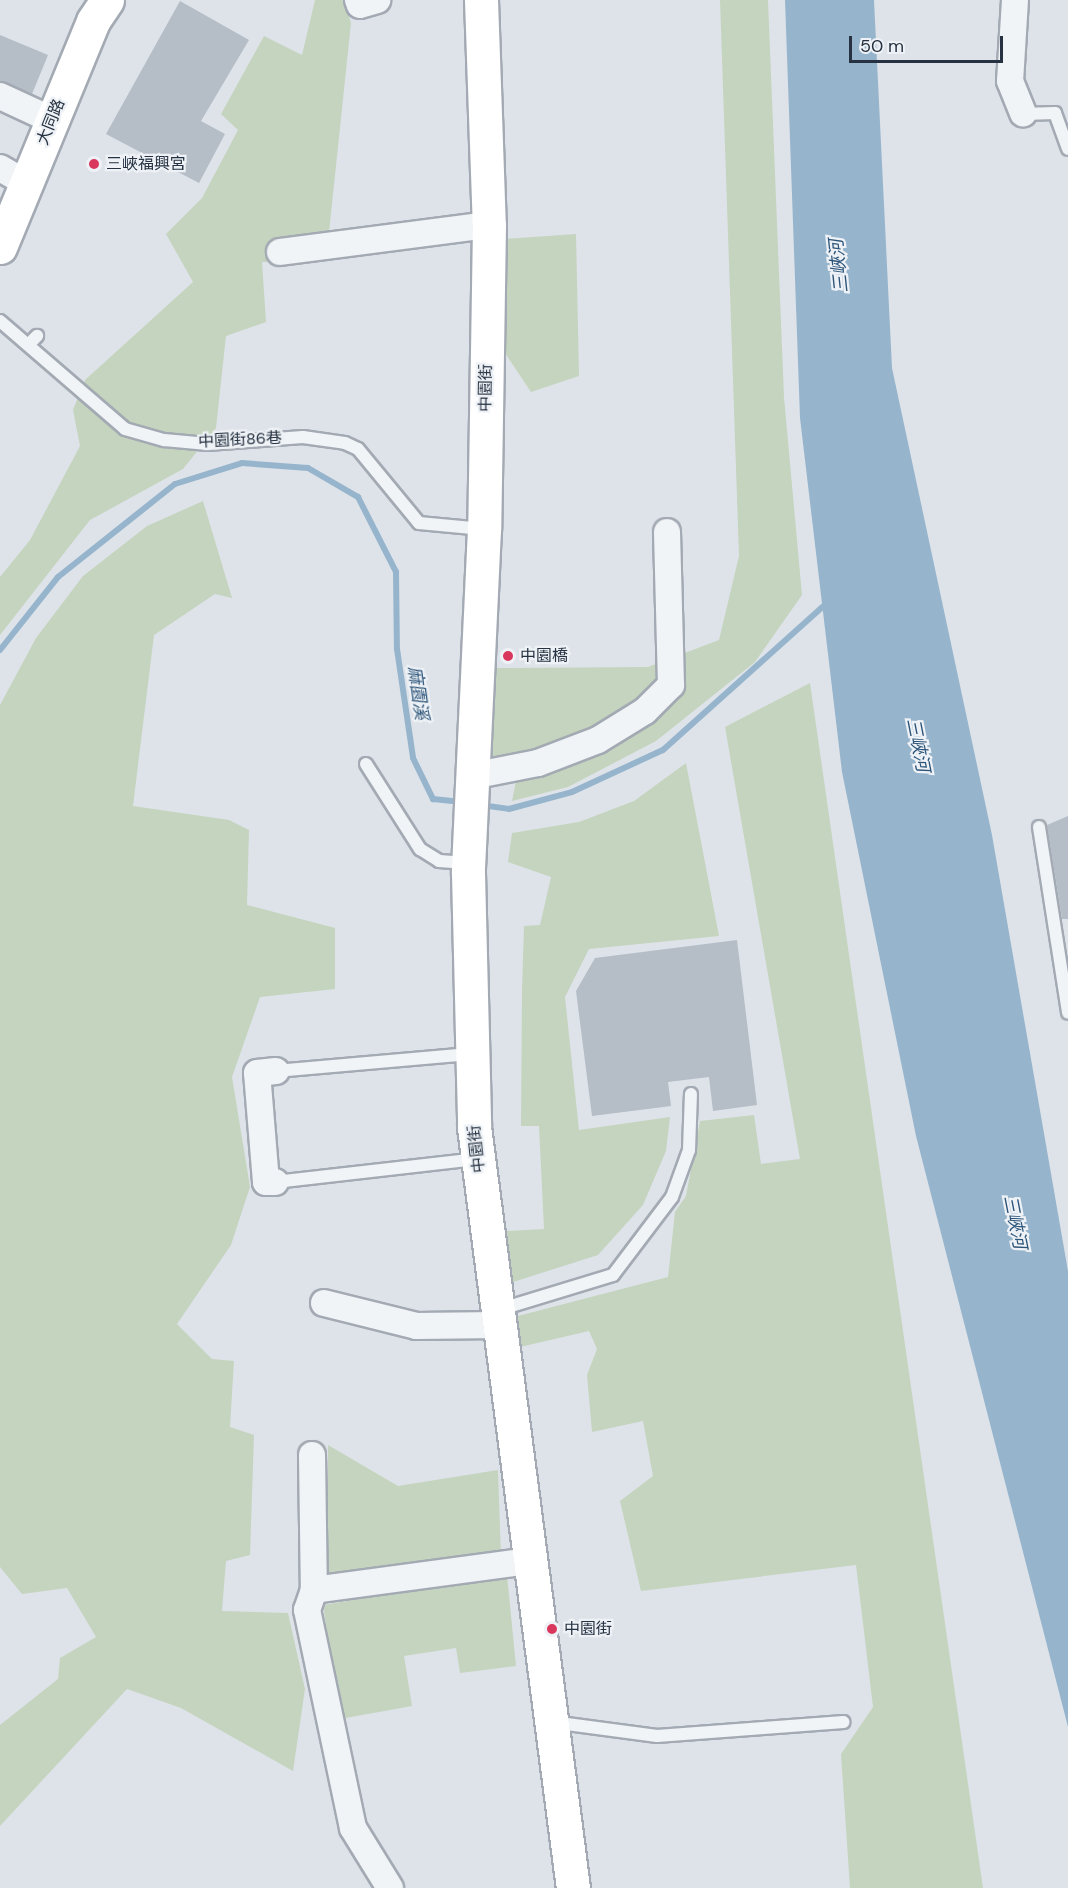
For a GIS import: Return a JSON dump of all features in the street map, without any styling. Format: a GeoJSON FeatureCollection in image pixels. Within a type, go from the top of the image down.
{"type":"FeatureCollection","features":[{"type":"Feature","properties":{"kind":"street","name":"大同路"},"geometry":{"type":"LineString","coordinates":[[0,247],[13,176],[51,120],[107,0]]}},
{"type":"Feature","properties":{"kind":"street"},"geometry":{"type":"LineString","coordinates":[[358,0],[360,5],[376,0]]}},
{"type":"Feature","properties":{"kind":"street","name":"中園街"},"geometry":{"type":"LineString","coordinates":[[472,776],[484,529],[489,225],[481,0]]}},
{"type":"Feature","properties":{"kind":"street"},"geometry":{"type":"LineString","coordinates":[[1015,0],[1010,81],[1023,114]]}},
{"type":"Feature","properties":{"kind":"street"},"geometry":{"type":"LineString","coordinates":[[0,96],[51,120]]}},
{"type":"Feature","properties":{"kind":"street"},"geometry":{"type":"LineString","coordinates":[[280,252],[489,225]]}},
{"type":"Feature","properties":{"kind":"street"},"geometry":{"type":"LineString","coordinates":[[468,868],[472,776],[538,763],[598,740],[645,711],[671,685],[668,532]]}},
{"type":"Feature","properties":{"kind":"street","name":"中園街"},"geometry":{"type":"LineString","coordinates":[[468,868],[472,1054],[478,1159],[528,1561],[573,1888]]}},
{"type":"Feature","properties":{"kind":"street"},"geometry":{"type":"LineString","coordinates":[[275,1182],[266,1182],[257,1073],[276,1071]]}},
{"type":"Feature","properties":{"kind":"street"},"geometry":{"type":"LineString","coordinates":[[324,1303],[416,1326],[498,1318]]}},
{"type":"Feature","properties":{"kind":"street"},"geometry":{"type":"LineString","coordinates":[[312,1455],[314,1590],[307,1610],[353,1828],[390,1888]]}},
{"type":"Feature","properties":{"kind":"street"},"geometry":{"type":"LineString","coordinates":[[314,1590],[528,1561]]}},
{"type":"Feature","properties":{"kind":"lane"},"geometry":{"type":"LineString","coordinates":[[1023,114],[1055,113],[1068,149]]}},
{"type":"Feature","properties":{"kind":"lane","name":"中園街86巷"},"geometry":{"type":"LineString","coordinates":[[0,321],[32,340],[125,429],[165,440],[208,444],[303,437],[345,442],[358,449],[419,523],[484,529]]}},
{"type":"Feature","properties":{"kind":"lane"},"geometry":{"type":"LineString","coordinates":[[366,764],[420,849],[439,861],[468,868]]}},
{"type":"Feature","properties":{"kind":"lane"},"geometry":{"type":"LineString","coordinates":[[1039,827],[1068,1013]]}},
{"type":"Feature","properties":{"kind":"lane"},"geometry":{"type":"LineString","coordinates":[[276,1071],[472,1054]]}},
{"type":"Feature","properties":{"kind":"lane"},"geometry":{"type":"LineString","coordinates":[[498,1318],[613,1275],[672,1197],[689,1150],[691,1094]]}},
{"type":"Feature","properties":{"kind":"lane"},"geometry":{"type":"LineString","coordinates":[[275,1182],[478,1159]]}},
{"type":"Feature","properties":{"kind":"lane"},"geometry":{"type":"LineString","coordinates":[[551,1722],[657,1736],[843,1722]]}},
{"type":"Feature","properties":{"kind":"green space"},"geometry":{"type":"Polygon","coordinates":[[[315,0],[344,0],[351,23],[326,261],[262,262],[266,322],[226,336],[216,428],[183,469],[90,520],[0,635],[0,577],[30,540],[80,446],[73,410],[85,380],[193,282],[166,234],[202,198],[238,130],[221,114],[264,36],[302,55],[315,0]]]}},
{"type":"Feature","properties":{"kind":"green space"},"geometry":{"type":"Polygon","coordinates":[[[720,0],[768,0],[784,397],[802,595],[755,662],[656,741],[568,787],[512,801],[520,761],[488,761],[495,668],[648,667],[719,640],[739,556],[720,0]]]}},
{"type":"Feature","properties":{"kind":"green space"},"geometry":{"type":"Polygon","coordinates":[[[576,234],[579,376],[531,392],[501,347],[503,239],[576,234]]]}},
{"type":"Feature","properties":{"kind":"green space"},"geometry":{"type":"Polygon","coordinates":[[[203,501],[232,598],[215,594],[154,635],[133,806],[229,820],[249,830],[247,905],[335,928],[335,989],[260,997],[232,1077],[250,1187],[231,1245],[177,1324],[212,1359],[234,1361],[230,1427],[254,1435],[250,1555],[226,1561],[222,1611],[288,1613],[305,1689],[293,1771],[181,1708],[127,1689],[0,1826],[0,1725],[58,1679],[60,1658],[96,1637],[67,1588],[22,1594],[0,1567],[0,705],[36,638],[83,576],[147,526],[203,501]]]}},
{"type":"Feature","properties":{"kind":"green space"},"geometry":{"type":"Polygon","coordinates":[[[810,683],[983,1888],[850,1888],[841,1754],[873,1707],[856,1565],[641,1591],[620,1501],[653,1476],[643,1421],[592,1432],[587,1375],[597,1349],[589,1331],[520,1347],[514,1317],[668,1277],[675,1212],[686,1196],[700,1121],[754,1115],[761,1164],[800,1159],[725,727],[810,683]]]}},
{"type":"Feature","properties":{"kind":"green space"},"geometry":{"type":"Polygon","coordinates":[[[686,763],[719,936],[589,949],[565,997],[579,1130],[670,1117],[666,1151],[643,1205],[598,1255],[510,1283],[507,1231],[544,1229],[539,1126],[521,1126],[522,990],[524,926],[540,925],[551,877],[508,862],[512,833],[579,822],[634,801],[686,763]]]}},
{"type":"Feature","properties":{"kind":"green space"},"geometry":{"type":"Polygon","coordinates":[[[328,1445],[398,1486],[498,1470],[501,1558],[327,1576],[328,1445]]]}},
{"type":"Feature","properties":{"kind":"green space"},"geometry":{"type":"Polygon","coordinates":[[[507,1575],[516,1666],[460,1673],[456,1648],[404,1656],[412,1706],[340,1719],[323,1605],[507,1575]]]}},
{"type":"Feature","properties":{"kind":"water","name":"三峽河"},"geometry":{"type":"Polygon","coordinates":[[[785,0],[874,0],[892,368],[992,835],[1068,1271],[1068,1727],[916,1136],[842,772],[800,418],[785,0]]]}},
{"type":"Feature","properties":{"kind":"building"},"geometry":{"type":"Polygon","coordinates":[[[180,1],[249,40],[201,121],[225,134],[199,183],[106,134],[180,1]]]}},
{"type":"Feature","properties":{"kind":"building"},"geometry":{"type":"Polygon","coordinates":[[[0,35],[48,55],[32,94],[0,81],[0,35]]]}},
{"type":"Feature","properties":{"kind":"building"},"geometry":{"type":"Polygon","coordinates":[[[1068,816],[1068,919],[1062,919],[1047,825],[1068,816]]]}},
{"type":"Feature","properties":{"kind":"building"},"geometry":{"type":"Polygon","coordinates":[[[737,940],[757,1105],[713,1111],[709,1077],[668,1082],[671,1106],[592,1116],[576,991],[595,958],[737,940]]]}},
{"type":"Feature","properties":{"kind":"waterway","name":"麻園溪"},"geometry":{"type":"LineString","coordinates":[[0,650],[58,577],[175,484],[242,463],[308,468],[358,497],[396,572],[397,649],[413,758],[433,799],[462,802]]}},
{"type":"Feature","properties":{"kind":"waterway","name":"麻園溪"},"geometry":{"type":"LineString","coordinates":[[481,805],[509,809],[572,792],[663,750],[828,602]]}},
{"type":"Feature","properties":{"kind":"place","name":"三峽福興宮"},"geometry":{"type":"Point","coordinates":[94,164]}},
{"type":"Feature","properties":{"kind":"place","name":"中園橋"},"geometry":{"type":"Point","coordinates":[508,656]}},
{"type":"Feature","properties":{"kind":"place","name":"中園街"},"geometry":{"type":"Point","coordinates":[552,1629]}}]}
